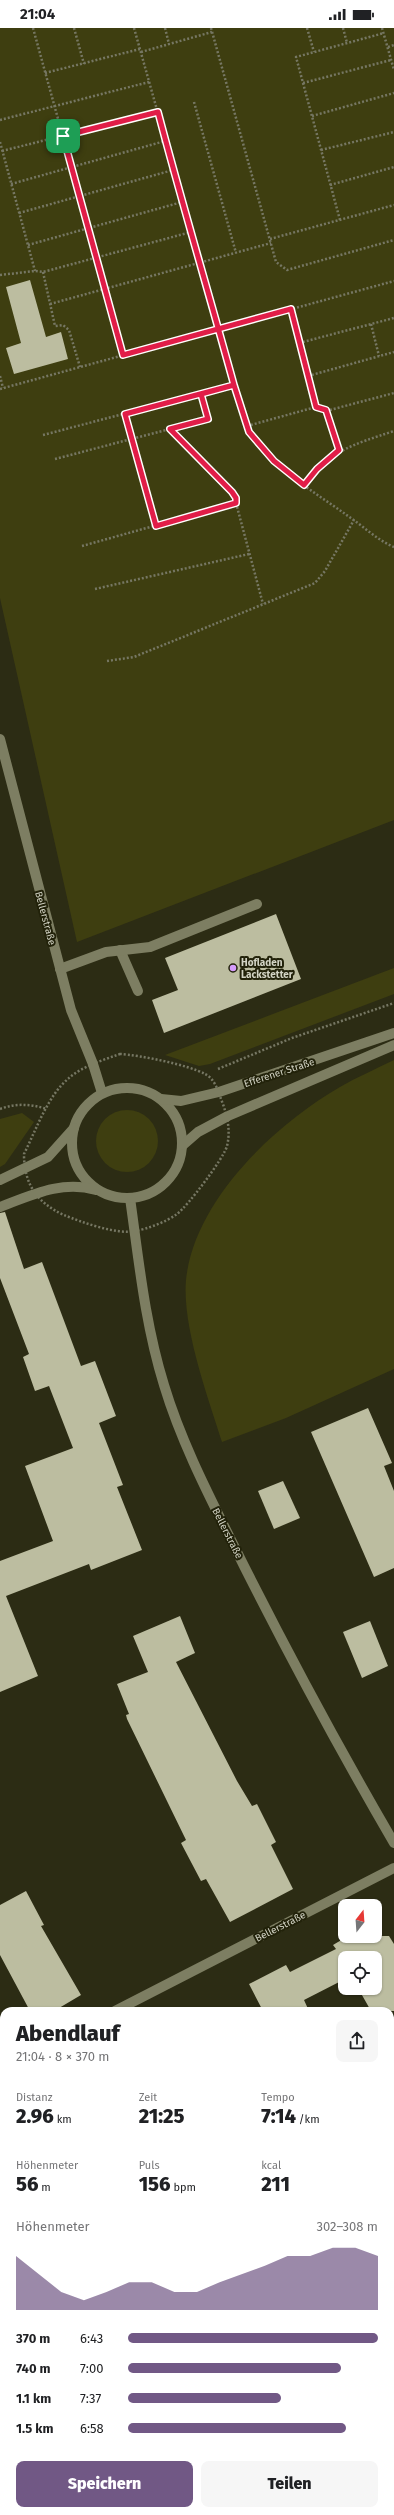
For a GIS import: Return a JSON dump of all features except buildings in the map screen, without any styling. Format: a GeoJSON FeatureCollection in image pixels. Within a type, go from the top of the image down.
{"type":"FeatureCollection","features":[{"type":"Feature","properties":{"kind":"street","name":"Bellerstraße"},"geometry":{"type":"LineString","coordinates":[[0,739],[71,1010],[93,1064],[102,1093]]}},
{"type":"Feature","properties":{"kind":"street"},"geometry":{"type":"LineString","coordinates":[[60,969],[106,952],[150,947],[257,904]]}},
{"type":"Feature","properties":{"kind":"street"},"geometry":{"type":"LineString","coordinates":[[120,950],[138,991]]}},
{"type":"Feature","properties":{"kind":"street","name":"Efferener Straße"},"geometry":{"type":"LineString","coordinates":[[161,1099],[182,1101],[219,1092],[394,1033]]}},
{"type":"Feature","properties":{"kind":"street","name":"Efferener Straße"},"geometry":{"type":"LineString","coordinates":[[183,1145],[198,1132],[228,1116],[394,1045]]}},
{"type":"Feature","properties":{"kind":"street"},"geometry":{"type":"LineString","coordinates":[[0,1207],[55,1187],[74,1186],[104,1193],[130,1198],[146,1195],[160,1187],[172,1176],[180,1162],[183,1145],[181,1128],[174,1112],[161,1099],[148,1091],[132,1087],[117,1088],[102,1093],[89,1102],[80,1114],[74,1128],[72,1144],[78,1166],[91,1185],[104,1193]]}},
{"type":"Feature","properties":{"kind":"street"},"geometry":{"type":"LineString","coordinates":[[0,1180],[25,1170],[48,1157],[74,1128]]}},
{"type":"Feature","properties":{"kind":"street","name":"Bellerstraße"},"geometry":{"type":"LineString","coordinates":[[130,1198],[142,1297],[152,1343],[164,1387],[198,1474],[264,1606],[394,1842]]}},
{"type":"Feature","properties":{"kind":"street","name":"Bellerstraße"},"geometry":{"type":"LineString","coordinates":[[124,2007],[394,1868]]}},
{"type":"Feature","properties":{"kind":"path"},"geometry":{"type":"LineString","coordinates":[[33,28],[123,355]]}},
{"type":"Feature","properties":{"kind":"path"},"geometry":{"type":"LineString","coordinates":[[74,28],[84,64]]}},
{"type":"Feature","properties":{"kind":"path"},"geometry":{"type":"LineString","coordinates":[[134,28],[218,329],[247,426],[259,446],[274,461],[304,485],[394,547]]}},
{"type":"Feature","properties":{"kind":"path"},"geometry":{"type":"LineString","coordinates":[[165,28],[169,44]]}},
{"type":"Feature","properties":{"kind":"path"},"geometry":{"type":"LineString","coordinates":[[211,28],[276,262],[287,270],[394,240]]}},
{"type":"Feature","properties":{"kind":"path"},"geometry":{"type":"LineString","coordinates":[[307,28],[314,52]]}},
{"type":"Feature","properties":{"kind":"path"},"geometry":{"type":"LineString","coordinates":[[343,28],[347,43]]}},
{"type":"Feature","properties":{"kind":"path"},"geometry":{"type":"LineString","coordinates":[[382,28],[394,70]]}},
{"type":"Feature","properties":{"kind":"path"},"geometry":{"type":"LineString","coordinates":[[45,73],[169,44],[212,32]]}},
{"type":"Feature","properties":{"kind":"path"},"geometry":{"type":"LineString","coordinates":[[340,220],[296,57],[384,33]]}},
{"type":"Feature","properties":{"kind":"path"},"geometry":{"type":"LineString","coordinates":[[388,47],[394,45]]}},
{"type":"Feature","properties":{"kind":"path"},"geometry":{"type":"LineString","coordinates":[[303,83],[391,60]]}},
{"type":"Feature","properties":{"kind":"path"},"geometry":{"type":"LineString","coordinates":[[0,120],[149,82]]}},
{"type":"Feature","properties":{"kind":"path"},"geometry":{"type":"LineString","coordinates":[[312,116],[394,93]]}},
{"type":"Feature","properties":{"kind":"path"},"geometry":{"type":"LineString","coordinates":[[194,102],[236,253]]}},
{"type":"Feature","properties":{"kind":"path"},"geometry":{"type":"LineString","coordinates":[[2,151],[158,112]]}},
{"type":"Feature","properties":{"kind":"path"},"geometry":{"type":"LineString","coordinates":[[321,150],[394,132]]}},
{"type":"Feature","properties":{"kind":"path"},"geometry":{"type":"LineString","coordinates":[[11,184],[165,141]]}},
{"type":"Feature","properties":{"kind":"path"},"geometry":{"type":"LineString","coordinates":[[0,142],[35,271]]}},
{"type":"Feature","properties":{"kind":"path"},"geometry":{"type":"LineString","coordinates":[[330,185],[394,167]]}},
{"type":"Feature","properties":{"kind":"path"},"geometry":{"type":"LineString","coordinates":[[19,213],[174,170]]}},
{"type":"Feature","properties":{"kind":"path"},"geometry":{"type":"LineString","coordinates":[[28,245],[182,202]]}},
{"type":"Feature","properties":{"kind":"path"},"geometry":{"type":"LineString","coordinates":[[270,238],[394,205]]}},
{"type":"Feature","properties":{"kind":"path"},"geometry":{"type":"LineString","coordinates":[[0,275],[35,271],[43,272],[191,232]]}},
{"type":"Feature","properties":{"kind":"path"},"geometry":{"type":"LineString","coordinates":[[50,304],[271,243]]}},
{"type":"Feature","properties":{"kind":"path"},"geometry":{"type":"LineString","coordinates":[[43,272],[55,326],[63,325],[69,330],[80,367]]}},
{"type":"Feature","properties":{"kind":"path"},"geometry":{"type":"LineString","coordinates":[[0,376],[2,388],[394,281]]}},
{"type":"Feature","properties":{"kind":"path"},"geometry":{"type":"LineString","coordinates":[[291,309],[316,407]]}},
{"type":"Feature","properties":{"kind":"path"},"geometry":{"type":"LineString","coordinates":[[299,343],[394,318]]}},
{"type":"Feature","properties":{"kind":"path"},"geometry":{"type":"LineString","coordinates":[[371,324],[379,356]]}},
{"type":"Feature","properties":{"kind":"path"},"geometry":{"type":"LineString","coordinates":[[308,376],[394,352]]}},
{"type":"Feature","properties":{"kind":"path"},"geometry":{"type":"LineString","coordinates":[[43,435],[234,385]]}},
{"type":"Feature","properties":{"kind":"path"},"geometry":{"type":"LineString","coordinates":[[247,426],[316,407],[326,410],[394,393]]}},
{"type":"Feature","properties":{"kind":"path"},"geometry":{"type":"LineString","coordinates":[[55,459],[208,419],[201,394]]}},
{"type":"Feature","properties":{"kind":"path"},"geometry":{"type":"LineString","coordinates":[[326,410],[339,450]]}},
{"type":"Feature","properties":{"kind":"path"},"geometry":{"type":"LineString","coordinates":[[125,414],[156,526]]}},
{"type":"Feature","properties":{"kind":"path"},"geometry":{"type":"LineString","coordinates":[[170,429],[232,492],[236,498],[236,503],[263,604]]}},
{"type":"Feature","properties":{"kind":"path"},"geometry":{"type":"LineString","coordinates":[[304,485],[317,469],[339,450],[394,431]]}},
{"type":"Feature","properties":{"kind":"path"},"geometry":{"type":"LineString","coordinates":[[82,546],[236,503]]}},
{"type":"Feature","properties":{"kind":"path"},"geometry":{"type":"LineString","coordinates":[[107,661],[134,657],[315,583],[326,571],[354,520]]}},
{"type":"Feature","properties":{"kind":"path"},"geometry":{"type":"LineString","coordinates":[[95,589],[249,554]]}},
{"type":"Feature","properties":{"kind":"path"},"geometry":{"type":"LineString","coordinates":[[206,1074],[292,1038],[394,1003]]}},
{"type":"Feature","properties":{"kind":"path"},"geometry":{"type":"LineString","coordinates":[[120,1054],[139,1055],[206,1074],[219,1092],[228,1116],[226,1147],[205,1180],[177,1214],[135,1231],[113,1230],[74,1219],[50,1209],[34,1194],[25,1170],[24,1154],[59,1088],[70,1077],[93,1064],[120,1054]]}},
{"type":"Feature","properties":{"kind":"path"},"geometry":{"type":"LineString","coordinates":[[0,1110],[10,1105],[25,1105],[47,1109]]}},
{"type":"Feature","properties":{"kind":"shaded area"},"geometry":{"type":"Polygon","coordinates":[[[0,28],[394,28],[394,820],[77,942],[0,598],[0,28]]]}},
{"type":"Feature","properties":{"kind":"shaded area"},"geometry":{"type":"Polygon","coordinates":[[[394,968],[394,994],[210,1064],[199,1066],[165,1055],[394,968]]]}},
{"type":"Feature","properties":{"kind":"shaded area"},"geometry":{"type":"Polygon","coordinates":[[[394,1060],[394,1369],[286,1418],[222,1442],[197,1362],[188,1319],[186,1299],[186,1280],[192,1251],[204,1222],[221,1194],[241,1168],[264,1144],[289,1122],[340,1087],[394,1060]]]}},
{"type":"Feature","properties":{"kind":"shaded area"},"geometry":{"type":"Polygon","coordinates":[[[121,1110],[133,1110],[149,1119],[156,1129],[158,1141],[156,1153],[149,1163],[133,1172],[121,1172],[110,1167],[101,1158],[96,1147],[96,1135],[101,1124],[110,1115],[121,1110]]]}},
{"type":"Feature","properties":{"kind":"shaded area"},"geometry":{"type":"Polygon","coordinates":[[[22,1113],[34,1122],[5,1164],[0,1167],[0,1119],[22,1113]]]}},
{"type":"Feature","properties":{"kind":"place","name":"Hofladen Lackstetter"},"geometry":{"type":"Point","coordinates":[233,968]}},
{"type":"Feature","properties":{"kind":"route"},"geometry":{"type":"LineString","coordinates":[[63,136],[123,355],[218,329],[291,309],[316,407],[326,410],[339,450],[317,469],[304,485],[274,461],[259,446],[249,432],[234,385],[125,414],[156,526],[230,506],[236,503],[236,498],[232,492],[170,429],[208,419],[201,394],[234,385],[218,329],[199,262],[191,232],[165,141],[158,112],[63,136]]}}]}
